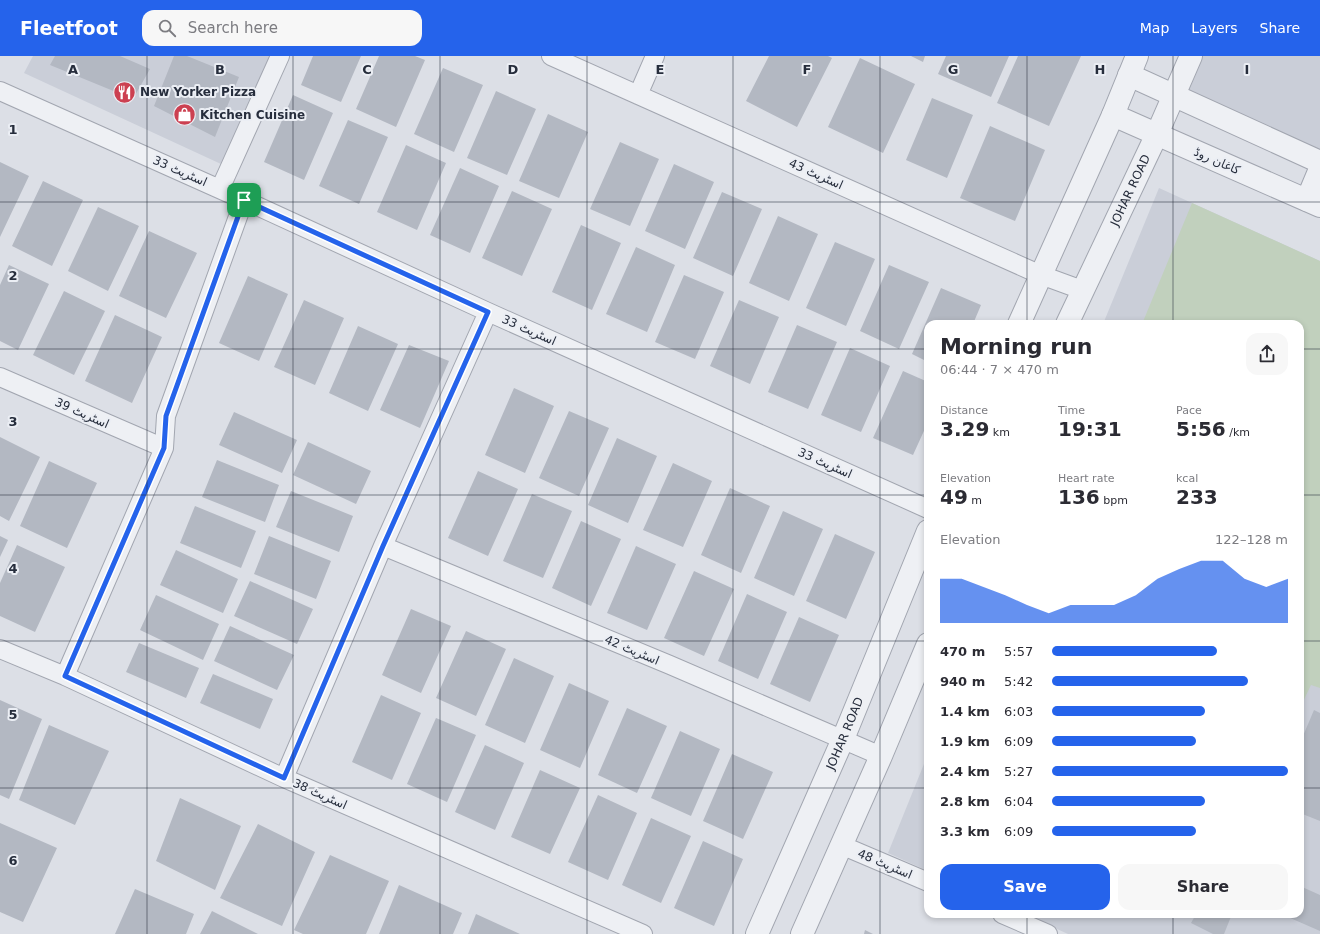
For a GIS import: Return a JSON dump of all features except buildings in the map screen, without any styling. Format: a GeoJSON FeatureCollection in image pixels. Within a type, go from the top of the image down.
{"type":"FeatureCollection","features":[{"type":"Feature","properties":{"kind":"street"},"geometry":{"type":"LineString","coordinates":[[220,189],[280,56]]}},
{"type":"Feature","properties":{"kind":"street","name":"اسٹریٹ 43"},"geometry":{"type":"LineString","coordinates":[[551,56],[1041,275],[1082,290]]}},
{"type":"Feature","properties":{"kind":"street"},"geometry":{"type":"LineString","coordinates":[[638,95],[655,56]]}},
{"type":"Feature","properties":{"kind":"street","name":"JOHAR ROAD"},"geometry":{"type":"LineString","coordinates":[[1069,320],[1157,134],[1191,56]]}},
{"type":"Feature","properties":{"kind":"street"},"geometry":{"type":"LineString","coordinates":[[1021,320],[1113,115],[1133,66],[1173,96],[1320,162]]}},
{"type":"Feature","properties":{"kind":"street","name":"اسٹریٹ 33"},"geometry":{"type":"LineString","coordinates":[[0,91],[924,507]]}},
{"type":"Feature","properties":{"kind":"street","name":"کاغان روڈ"},"geometry":{"type":"LineString","coordinates":[[1113,115],[1313,203]]}},
{"type":"Feature","properties":{"kind":"street"},"geometry":{"type":"LineString","coordinates":[[1313,203],[1320,169]]}},
{"type":"Feature","properties":{"kind":"street"},"geometry":{"type":"LineString","coordinates":[[65,676],[164,448],[166,416],[244,200]]}},
{"type":"Feature","properties":{"kind":"street"},"geometry":{"type":"LineString","coordinates":[[284,778],[383,546],[488,312]]}},
{"type":"Feature","properties":{"kind":"street","name":"اسٹریٹ 39"},"geometry":{"type":"LineString","coordinates":[[0,377],[164,448]]}},
{"type":"Feature","properties":{"kind":"street","name":"JOHAR ROAD"},"geometry":{"type":"LineString","coordinates":[[757,934],[843,739],[924,541]]}},
{"type":"Feature","properties":{"kind":"street","name":"اسٹریٹ 42"},"geometry":{"type":"LineString","coordinates":[[383,546],[881,756]]}},
{"type":"Feature","properties":{"kind":"street","name":"اسٹریٹ 38"},"geometry":{"type":"LineString","coordinates":[[0,649],[65,676],[284,778],[643,934]]}},
{"type":"Feature","properties":{"kind":"street"},"geometry":{"type":"LineString","coordinates":[[802,934],[881,756],[924,654]]}},
{"type":"Feature","properties":{"kind":"street","name":"اسٹریٹ 48"},"geometry":{"type":"LineString","coordinates":[[841,845],[924,880]]}},
{"type":"Feature","properties":{"kind":"street"},"geometry":{"type":"LineString","coordinates":[[1011,918],[1048,934]]}},
{"type":"Feature","properties":{"kind":"shaded area"},"geometry":{"type":"Polygon","coordinates":[[[33,56],[271,56],[221,164],[24,73],[33,56]]]}},
{"type":"Feature","properties":{"kind":"shaded area"},"geometry":{"type":"Polygon","coordinates":[[[1191,56],[1320,56],[1320,161],[1174,95],[1191,56]]]}},
{"type":"Feature","properties":{"kind":"shaded area"},"geometry":{"type":"Polygon","coordinates":[[[1159,188],[1320,261],[1320,934],[1068,934],[1033,918],[1304,918],[1304,320],[1105,320],[1159,188]]]}},
{"type":"Feature","properties":{"kind":"shaded area"},"geometry":{"type":"Polygon","coordinates":[[[924,764],[924,869],[888,853],[924,764]]]}},
{"type":"Feature","properties":{"kind":"green space"},"geometry":{"type":"Polygon","coordinates":[[[1192,203],[1320,261],[1320,688],[1311,685],[1304,700],[1304,320],[1144,320],[1192,203]]]}},
{"type":"Feature","properties":{"kind":"place","name":"New Yorker Pizza"},"geometry":{"type":"Point","coordinates":[124,92]}},
{"type":"Feature","properties":{"kind":"place","name":"Kitchen Cuisine"},"geometry":{"type":"Point","coordinates":[185,115]}},
{"type":"Feature","properties":{"kind":"route"},"geometry":{"type":"LineString","coordinates":[[244,200],[488,312],[383,546],[284,778],[65,676],[164,448],[166,416],[244,200]]}}]}
